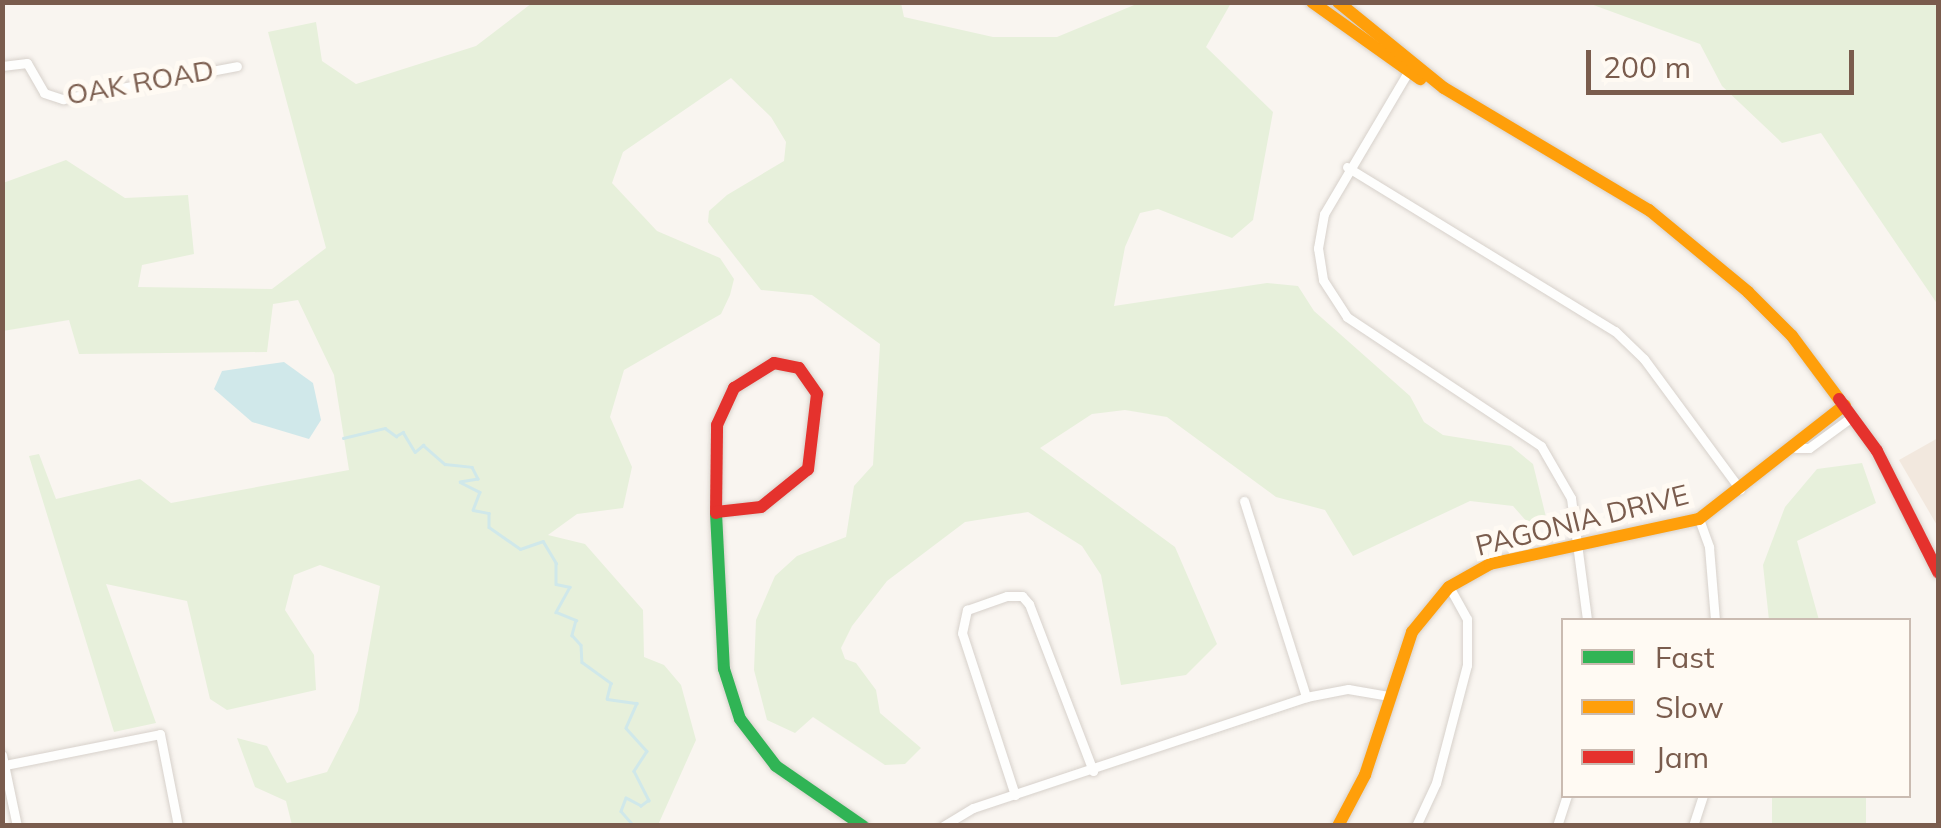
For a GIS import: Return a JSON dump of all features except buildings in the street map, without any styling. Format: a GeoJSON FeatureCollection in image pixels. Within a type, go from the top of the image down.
{"type":"FeatureCollection","features":[{"type":"Feature","properties":{"kind":"street"},"geometry":{"type":"LineString","coordinates":[[1312,2],[1408,72],[1511,127]]}},
{"type":"Feature","properties":{"kind":"street"},"geometry":{"type":"LineString","coordinates":[[1338,2],[1435,81],[1697,246],[1792,336],[1848,411],[1910,508],[1938,572]]}},
{"type":"Feature","properties":{"kind":"street","name":"OAK ROAD"},"geometry":{"type":"LineString","coordinates":[[2,66],[27,64],[44,93],[63,99],[237,66]]}},
{"type":"Feature","properties":{"kind":"street"},"geometry":{"type":"LineString","coordinates":[[1408,72],[1347,167],[1324,214],[1318,248],[1330,296],[1347,317],[1541,446],[1571,498],[1586,618]]}},
{"type":"Feature","properties":{"kind":"street"},"geometry":{"type":"LineString","coordinates":[[1347,167],[1615,331],[1644,359],[1740,490]]}},
{"type":"Feature","properties":{"kind":"street"},"geometry":{"type":"LineString","coordinates":[[716,512],[761,507],[808,469],[817,394],[799,368],[774,363],[734,388],[717,425],[716,512],[724,669],[740,720],[776,766],[862,826]]}},
{"type":"Feature","properties":{"kind":"street","name":"PAGONIA DRIVE"},"geometry":{"type":"LineString","coordinates":[[1338,826],[1365,775],[1412,632],[1449,587],[1490,564],[1699,519],[1848,411]]}},
{"type":"Feature","properties":{"kind":"street"},"geometry":{"type":"LineString","coordinates":[[1244,501],[1306,697]]}},
{"type":"Feature","properties":{"kind":"street"},"geometry":{"type":"LineString","coordinates":[[1699,519],[1709,547],[1716,618]]}},
{"type":"Feature","properties":{"kind":"street"},"geometry":{"type":"LineString","coordinates":[[1416,826],[1436,783],[1467,665],[1467,619],[1449,587]]}},
{"type":"Feature","properties":{"kind":"street"},"geometry":{"type":"LineString","coordinates":[[1015,796],[961,621],[967,610],[1007,596],[1022,596],[1029,604],[1092,772]]}},
{"type":"Feature","properties":{"kind":"street"},"geometry":{"type":"LineString","coordinates":[[943,826],[1015,796],[1306,697],[1348,689],[1388,696]]}},
{"type":"Feature","properties":{"kind":"street"},"geometry":{"type":"LineString","coordinates":[[17,826],[4,760],[160,734],[178,826]]}},
{"type":"Feature","properties":{"kind":"street"},"geometry":{"type":"LineString","coordinates":[[1557,826],[1566,798]]}},
{"type":"Feature","properties":{"kind":"street"},"geometry":{"type":"LineString","coordinates":[[1694,826],[1702,798]]}},
{"type":"Feature","properties":{"kind":"shaded area"},"geometry":{"type":"Polygon","coordinates":[[[1938,438],[1938,527],[1899,460],[1938,438]]]}},
{"type":"Feature","properties":{"kind":"green space"},"geometry":{"type":"Polygon","coordinates":[[[532,3],[901,3],[904,17],[993,37],[1057,37],[1139,3],[1231,3],[1206,47],[1273,112],[1253,220],[1232,238],[1158,209],[1140,213],[1125,247],[1114,306],[1267,283],[1298,286],[1314,311],[1410,396],[1424,422],[1443,435],[1511,446],[1533,464],[1546,517],[1528,523],[1513,506],[1470,501],[1353,556],[1325,510],[1276,497],[1167,417],[1125,410],[1092,414],[1040,448],[1175,547],[1217,644],[1186,675],[1121,685],[1101,575],[1082,546],[1028,512],[965,522],[887,581],[852,626],[841,648],[845,659],[856,663],[876,690],[880,713],[921,748],[905,764],[885,765],[813,717],[795,733],[767,720],[754,670],[756,620],[775,576],[797,556],[846,537],[854,486],[873,465],[880,344],[812,295],[761,290],[708,222],[709,211],[727,195],[784,161],[786,142],[771,117],[731,78],[623,152],[612,183],[657,231],[720,258],[734,279],[730,295],[721,314],[624,370],[610,417],[632,467],[623,508],[577,514],[548,535],[585,544],[643,610],[644,657],[664,665],[681,685],[696,740],[658,825],[292,825],[286,801],[255,787],[237,738],[267,746],[287,783],[327,772],[358,711],[380,586],[320,565],[294,575],[285,610],[314,655],[316,690],[227,710],[210,699],[187,601],[106,584],[156,723],[114,732],[29,456],[39,454],[56,499],[140,479],[171,503],[349,470],[334,375],[298,300],[273,304],[267,352],[79,354],[69,320],[3,331],[3,183],[66,160],[125,198],[188,195],[194,254],[142,265],[138,287],[272,289],[326,248],[268,32],[316,22],[322,61],[356,84],[476,46],[532,3]]]}},
{"type":"Feature","properties":{"kind":"green space"},"geometry":{"type":"Polygon","coordinates":[[[1588,3],[1938,3],[1938,305],[1821,133],[1782,143],[1722,86],[1700,44],[1588,3]]]}},
{"type":"Feature","properties":{"kind":"green space"},"geometry":{"type":"Polygon","coordinates":[[[1862,463],[1876,503],[1797,541],[1818,618],[1769,618],[1763,565],[1785,507],[1817,469],[1862,463]]]}},
{"type":"Feature","properties":{"kind":"green space"},"geometry":{"type":"Polygon","coordinates":[[[1772,798],[1866,798],[1866,825],[1772,825],[1772,798]]]}},
{"type":"Feature","properties":{"kind":"water"},"geometry":{"type":"Polygon","coordinates":[[[284,362],[313,383],[321,420],[309,439],[252,422],[214,389],[222,371],[284,362]]]}},
{"type":"Feature","properties":{"kind":"waterway"},"geometry":{"type":"LineString","coordinates":[[343,438],[385,428],[396,436],[403,432],[415,452],[423,445],[445,464],[472,467],[478,479],[460,482],[480,492],[473,510],[489,513],[489,527],[520,549],[543,541],[556,563],[556,584],[570,587],[556,612],[576,620],[572,635],[581,645],[582,662],[611,683],[607,699],[637,703],[626,728],[647,751],[634,771],[649,800],[641,806],[626,798],[621,811],[634,826]]}},
{"type":"Feature","properties":{"kind":"traffic: fast"},"geometry":{"type":"LineString","coordinates":[[716,513],[724,669],[740,719],[776,766],[863,826]]}},
{"type":"Feature","properties":{"kind":"traffic: slow"},"geometry":{"type":"LineString","coordinates":[[1312,2],[1420,79]]}},
{"type":"Feature","properties":{"kind":"traffic: slow"},"geometry":{"type":"LineString","coordinates":[[1338,2],[1444,88],[1649,210],[1748,292],[1792,336],[1839,399]]}},
{"type":"Feature","properties":{"kind":"traffic: slow"},"geometry":{"type":"LineString","coordinates":[[1338,826],[1365,775],[1412,632],[1449,587],[1490,564],[1699,519],[1845,405]]}},
{"type":"Feature","properties":{"kind":"traffic: jam"},"geometry":{"type":"LineString","coordinates":[[716,512],[761,507],[808,469],[817,394],[799,368],[774,363],[734,388],[717,425],[716,513]]}},
{"type":"Feature","properties":{"kind":"traffic: jam"},"geometry":{"type":"LineString","coordinates":[[1839,399],[1877,451],[1938,572]]}}]}
